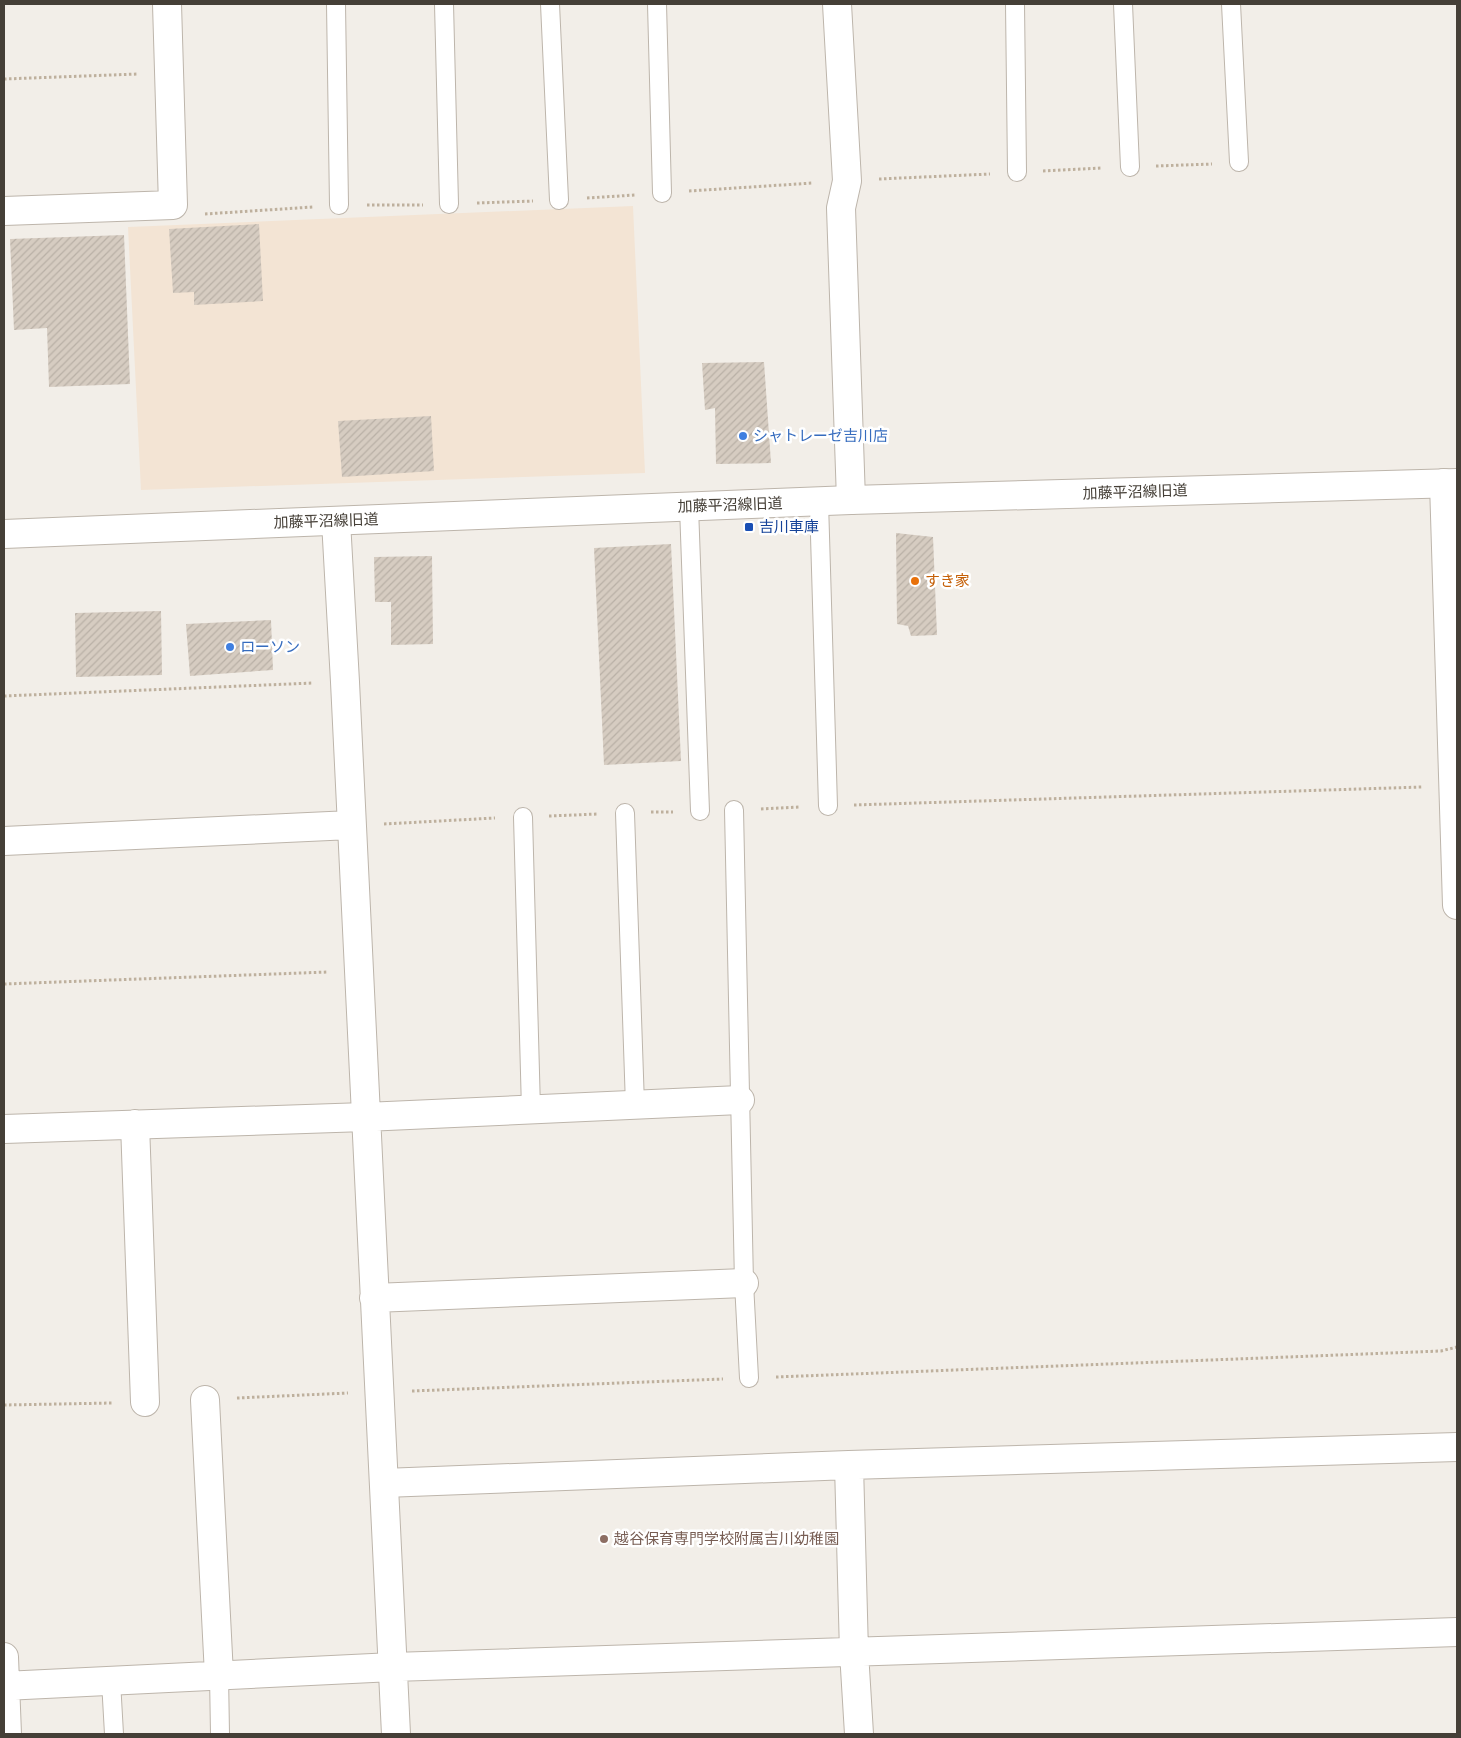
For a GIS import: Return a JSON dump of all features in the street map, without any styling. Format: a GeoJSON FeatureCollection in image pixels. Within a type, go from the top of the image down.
{"type":"FeatureCollection","features":[{"type":"Feature","properties":{"kind":"street"},"geometry":{"type":"LineString","coordinates":[[4,211],[173,205],[167,4]]}},
{"type":"Feature","properties":{"kind":"street"},"geometry":{"type":"LineString","coordinates":[[837,4],[847,181],[840,208],[851,500]]}},
{"type":"Feature","properties":{"kind":"street"},"geometry":{"type":"LineString","coordinates":[[1450,483],[1453,786],[1457,905]]}},
{"type":"Feature","properties":{"kind":"street","name":"加藤平沼線旧道"},"geometry":{"type":"LineString","coordinates":[[4,534],[851,500],[1450,483]]}},
{"type":"Feature","properties":{"kind":"street"},"geometry":{"type":"LineString","coordinates":[[336,521],[396,1734]]}},
{"type":"Feature","properties":{"kind":"street"},"geometry":{"type":"LineString","coordinates":[[4,841],[352,825]]}},
{"type":"Feature","properties":{"kind":"street"},"geometry":{"type":"LineString","coordinates":[[4,1129],[365,1117],[740,1100]]}},
{"type":"Feature","properties":{"kind":"street"},"geometry":{"type":"LineString","coordinates":[[134,1124],[145,1402]]}},
{"type":"Feature","properties":{"kind":"street"},"geometry":{"type":"LineString","coordinates":[[374,1298],[744,1284]]}},
{"type":"Feature","properties":{"kind":"street"},"geometry":{"type":"LineString","coordinates":[[205,1400],[219,1675]]}},
{"type":"Feature","properties":{"kind":"street"},"geometry":{"type":"LineString","coordinates":[[384,1483],[848,1465],[1457,1447]]}},
{"type":"Feature","properties":{"kind":"street"},"geometry":{"type":"LineString","coordinates":[[848,1465],[854,1652],[859,1734]]}},
{"type":"Feature","properties":{"kind":"street"},"geometry":{"type":"LineString","coordinates":[[4,1686],[393,1667],[1457,1632]]}},
{"type":"Feature","properties":{"kind":"street"},"geometry":{"type":"LineString","coordinates":[[4,1657],[7,1734]]}},
{"type":"Feature","properties":{"kind":"lane"},"geometry":{"type":"LineString","coordinates":[[336,4],[339,206]]}},
{"type":"Feature","properties":{"kind":"lane"},"geometry":{"type":"LineString","coordinates":[[444,4],[449,204]]}},
{"type":"Feature","properties":{"kind":"lane"},"geometry":{"type":"LineString","coordinates":[[550,4],[560,200]]}},
{"type":"Feature","properties":{"kind":"lane"},"geometry":{"type":"LineString","coordinates":[[657,4],[662,193]]}},
{"type":"Feature","properties":{"kind":"lane"},"geometry":{"type":"LineString","coordinates":[[1015,4],[1017,172]]}},
{"type":"Feature","properties":{"kind":"lane"},"geometry":{"type":"LineString","coordinates":[[1124,4],[1130,167]]}},
{"type":"Feature","properties":{"kind":"lane"},"geometry":{"type":"LineString","coordinates":[[1231,4],[1238,162]]}},
{"type":"Feature","properties":{"kind":"lane"},"geometry":{"type":"LineString","coordinates":[[819,502],[828,806]]}},
{"type":"Feature","properties":{"kind":"lane"},"geometry":{"type":"LineString","coordinates":[[689,507],[700,811]]}},
{"type":"Feature","properties":{"kind":"lane"},"geometry":{"type":"LineString","coordinates":[[734,810],[744,1284],[748,1378]]}},
{"type":"Feature","properties":{"kind":"lane"},"geometry":{"type":"LineString","coordinates":[[626,813],[636,1105]]}},
{"type":"Feature","properties":{"kind":"lane"},"geometry":{"type":"LineString","coordinates":[[523,817],[531,1109]]}},
{"type":"Feature","properties":{"kind":"lane"},"geometry":{"type":"LineString","coordinates":[[219,1675],[220,1734]]}},
{"type":"Feature","properties":{"kind":"lane"},"geometry":{"type":"LineString","coordinates":[[111,1681],[114,1734]]}},
{"type":"Feature","properties":{"kind":"path"},"geometry":{"type":"LineString","coordinates":[[4,79],[169,74]]}},
{"type":"Feature","properties":{"kind":"path"},"geometry":{"type":"LineString","coordinates":[[173,205],[183,215],[339,206],[560,200],[847,181],[1238,162]]}},
{"type":"Feature","properties":{"kind":"path"},"geometry":{"type":"LineString","coordinates":[[4,696],[345,682]]}},
{"type":"Feature","properties":{"kind":"path"},"geometry":{"type":"LineString","coordinates":[[734,810],[1453,786]]}},
{"type":"Feature","properties":{"kind":"path"},"geometry":{"type":"LineString","coordinates":[[352,825],[700,811]]}},
{"type":"Feature","properties":{"kind":"path"},"geometry":{"type":"LineString","coordinates":[[4,984],[359,971]]}},
{"type":"Feature","properties":{"kind":"shaded area"},"geometry":{"type":"Polygon","coordinates":[[[633,206],[645,473],[141,490],[128,227],[633,206]]]}},
{"type":"Feature","properties":{"kind":"building"},"geometry":{"type":"Polygon","coordinates":[[[259,224],[263,301],[194,305],[194,292],[173,293],[169,229],[259,224]]]}},
{"type":"Feature","properties":{"kind":"building"},"geometry":{"type":"Polygon","coordinates":[[[124,235],[130,384],[49,387],[47,328],[14,330],[10,239],[124,235]]]}},
{"type":"Feature","properties":{"kind":"building","name":"シャトレーゼ吉川店"},"geometry":{"type":"Polygon","coordinates":[[[764,362],[771,463],[716,464],[715,408],[705,410],[702,363],[764,362]]]}},
{"type":"Feature","properties":{"kind":"building"},"geometry":{"type":"Polygon","coordinates":[[[431,416],[434,471],[342,477],[338,421],[431,416]]]}},
{"type":"Feature","properties":{"kind":"building","name":"すき家"},"geometry":{"type":"Polygon","coordinates":[[[896,533],[933,537],[937,635],[911,636],[908,626],[897,624],[896,533]]]}},
{"type":"Feature","properties":{"kind":"building"},"geometry":{"type":"Polygon","coordinates":[[[671,544],[681,761],[604,765],[594,548],[671,544]]]}},
{"type":"Feature","properties":{"kind":"building"},"geometry":{"type":"Polygon","coordinates":[[[432,556],[433,644],[391,645],[391,602],[375,602],[374,557],[432,556]]]}},
{"type":"Feature","properties":{"kind":"building"},"geometry":{"type":"Polygon","coordinates":[[[161,611],[162,675],[76,677],[75,613],[161,611]]]}},
{"type":"Feature","properties":{"kind":"building","name":"ローソン"},"geometry":{"type":"Polygon","coordinates":[[[271,620],[273,670],[190,676],[186,624],[271,620]]]}},
{"type":"Feature","properties":{"kind":"place","name":"シャトレーゼ吉川店"},"geometry":{"type":"Point","coordinates":[743,436]}},
{"type":"Feature","properties":{"kind":"place","name":"吉川車庫"},"geometry":{"type":"Point","coordinates":[749,527]}},
{"type":"Feature","properties":{"kind":"place","name":"すき家"},"geometry":{"type":"Point","coordinates":[915,581]}},
{"type":"Feature","properties":{"kind":"place","name":"ローソン"},"geometry":{"type":"Point","coordinates":[230,647]}},
{"type":"Feature","properties":{"kind":"place","name":"越谷保育専門学校附属吉川幼稚園"},"geometry":{"type":"Point","coordinates":[604,1539]}}]}
